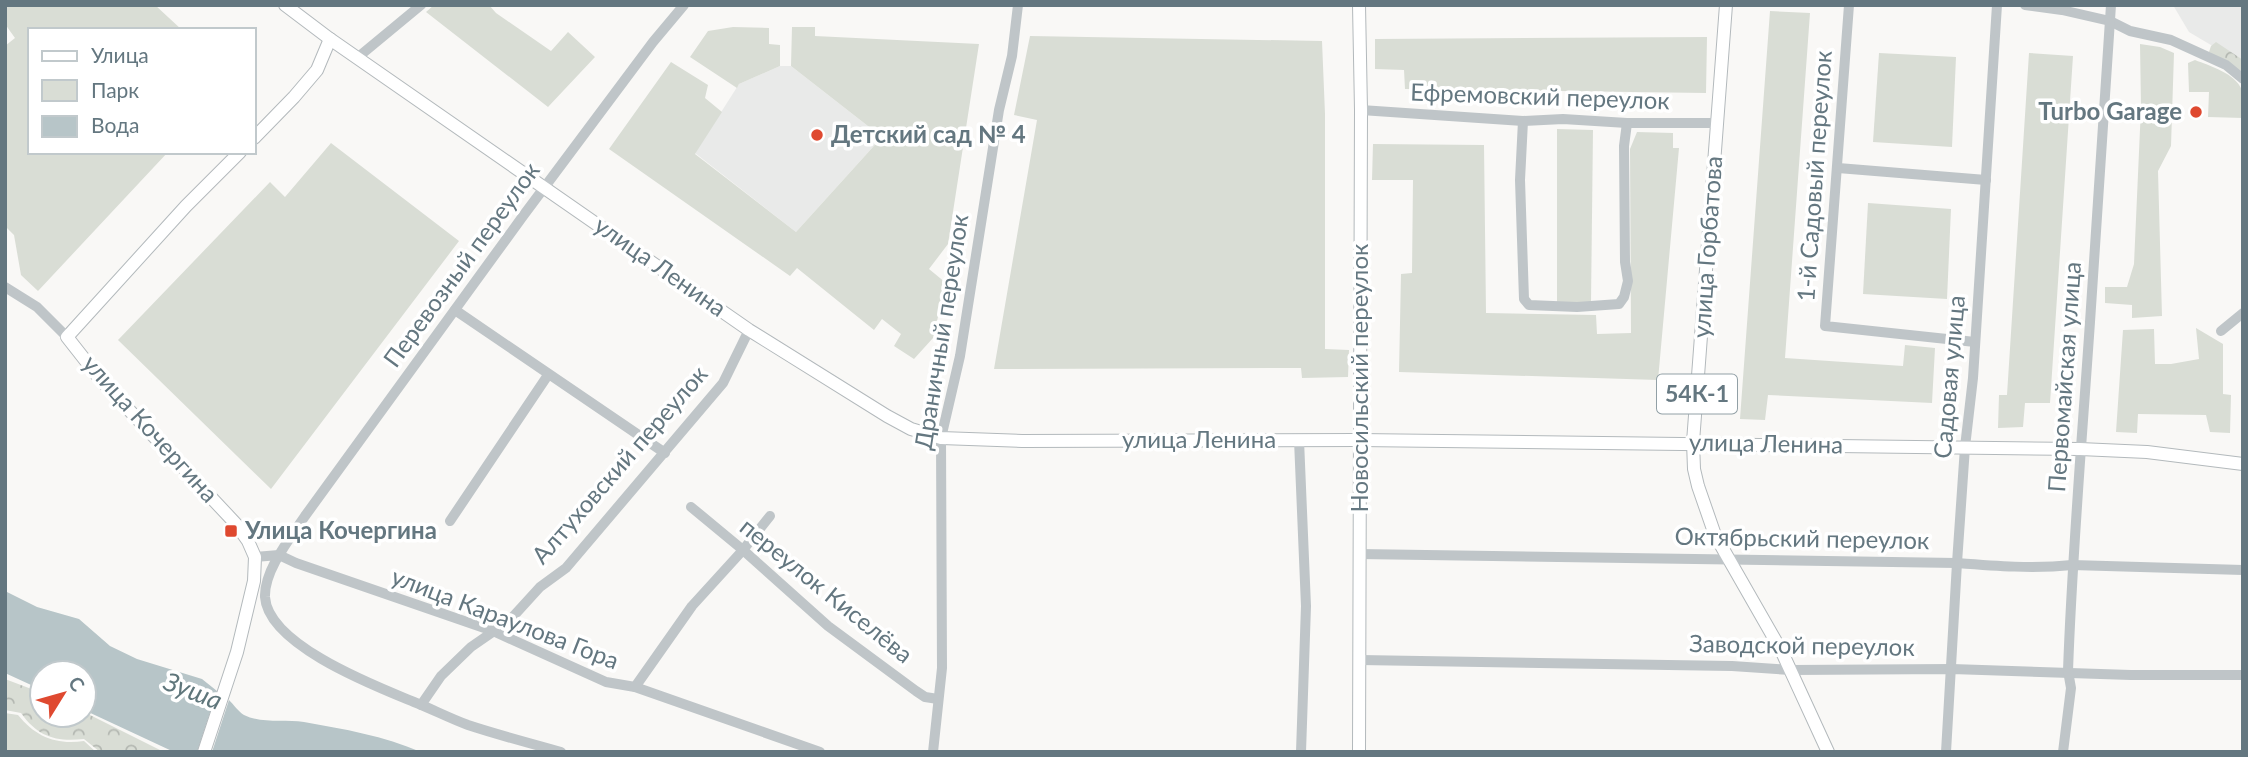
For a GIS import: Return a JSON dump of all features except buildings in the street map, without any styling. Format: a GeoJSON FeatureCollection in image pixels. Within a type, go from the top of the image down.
{"type":"FeatureCollection","features":[{"type":"Feature","properties":{"kind":"main road","name":"улица Ленина"},"geometry":{"type":"LineString","coordinates":[[285,5],[357,58],[750,330],[887,416],[911,429],[942,438],[1022,441],[1693,442],[2080,449],[2147,452],[2243,464]]}},
{"type":"Feature","properties":{"kind":"main road","name":"Новосильский переулок"},"geometry":{"type":"LineString","coordinates":[[1359,5],[1359,752]]}},
{"type":"Feature","properties":{"kind":"main road","name":"улица Горбатова"},"geometry":{"type":"LineString","coordinates":[[1726,5],[1693,442],[1694,469],[1715,535],[1791,670],[1828,752]]}},
{"type":"Feature","properties":{"kind":"main road"},"geometry":{"type":"LineString","coordinates":[[256,136],[317,69],[330,39]]}},
{"type":"Feature","properties":{"kind":"main road","name":"улица Кочергина"},"geometry":{"type":"LineString","coordinates":[[238,154],[186,206],[67,337],[100,379],[236,524],[255,557]]}},
{"type":"Feature","properties":{"kind":"main road"},"geometry":{"type":"LineString","coordinates":[[204,752],[237,652],[254,581],[255,557]]}},
{"type":"Feature","properties":{"kind":"street"},"geometry":{"type":"LineString","coordinates":[[357,58],[421,5]]}},
{"type":"Feature","properties":{"kind":"street","name":"Перевозный переулок"},"geometry":{"type":"LineString","coordinates":[[561,752],[466,724],[342,672],[277,623],[269,611],[265,596],[279,555],[545,187],[653,42],[684,5]]}},
{"type":"Feature","properties":{"kind":"street","name":"Драничный переулок"},"geometry":{"type":"LineString","coordinates":[[933,752],[942,668],[942,438],[960,356],[999,110],[1012,56],[1018,5]]}},
{"type":"Feature","properties":{"kind":"street","name":"1-й Садовый переулок"},"geometry":{"type":"LineString","coordinates":[[1849,5],[1825,326],[1975,342]]}},
{"type":"Feature","properties":{"kind":"street","name":"Садовая улица"},"geometry":{"type":"LineString","coordinates":[[1946,752],[1997,5]]}},
{"type":"Feature","properties":{"kind":"street"},"geometry":{"type":"LineString","coordinates":[[2025,5],[2110,21],[2130,31],[2171,40],[2226,65],[2243,79]]}},
{"type":"Feature","properties":{"kind":"street","name":"Первомайская улица"},"geometry":{"type":"LineString","coordinates":[[2063,752],[2071,688],[2068,671],[2072,565],[2111,5]]}},
{"type":"Feature","properties":{"kind":"street","name":"Ефремовский переулок"},"geometry":{"type":"LineString","coordinates":[[1361,110],[1523,121],[1563,119],[1627,123],[1717,123]]}},
{"type":"Feature","properties":{"kind":"street"},"geometry":{"type":"LineString","coordinates":[[1523,121],[1520,180],[1524,299],[1529,305],[1577,307],[1619,304],[1627,290],[1627,123]]}},
{"type":"Feature","properties":{"kind":"street"},"geometry":{"type":"LineString","coordinates":[[1838,168],[1986,180]]}},
{"type":"Feature","properties":{"kind":"street"},"geometry":{"type":"LineString","coordinates":[[5,287],[37,307],[67,337]]}},
{"type":"Feature","properties":{"kind":"street"},"geometry":{"type":"LineString","coordinates":[[455,310],[666,453]]}},
{"type":"Feature","properties":{"kind":"street"},"geometry":{"type":"LineString","coordinates":[[2221,331],[2243,313]]}},
{"type":"Feature","properties":{"kind":"street","name":"Алтуховский переулок"},"geometry":{"type":"LineString","coordinates":[[421,705],[441,676],[471,647],[510,620],[540,587],[566,568],[723,383],[750,330]]}},
{"type":"Feature","properties":{"kind":"street"},"geometry":{"type":"LineString","coordinates":[[450,521],[548,374]]}},
{"type":"Feature","properties":{"kind":"street"},"geometry":{"type":"LineString","coordinates":[[1299,440],[1306,606],[1301,752]]}},
{"type":"Feature","properties":{"kind":"street","name":"переулок Киселёва"},"geometry":{"type":"LineString","coordinates":[[691,507],[828,626],[925,697],[938,699]]}},
{"type":"Feature","properties":{"kind":"street"},"geometry":{"type":"LineString","coordinates":[[635,687],[692,606],[770,516]]}},
{"type":"Feature","properties":{"kind":"street","name":"Октябрьский переулок"},"geometry":{"type":"LineString","coordinates":[[1359,554],[2243,570]]}},
{"type":"Feature","properties":{"kind":"street","name":"улица Караулова Гора"},"geometry":{"type":"LineString","coordinates":[[255,557],[279,555],[493,631],[606,682],[635,687],[820,752]]}},
{"type":"Feature","properties":{"kind":"street","name":"Заводской переулок"},"geometry":{"type":"LineString","coordinates":[[1360,660],[1732,666],[1791,670],[1952,669],[2131,675],[2243,675]]}},
{"type":"Feature","properties":{"kind":"shaded area"},"geometry":{"type":"Polygon","coordinates":[[[2173,5],[2243,5],[2243,64],[2189,32],[2173,5]]]}},
{"type":"Feature","properties":{"kind":"shaded area"},"geometry":{"type":"Polygon","coordinates":[[[780,66],[791,66],[882,137],[796,232],[695,153],[739,84],[780,66]]]}},
{"type":"Feature","properties":{"kind":"green space"},"geometry":{"type":"Polygon","coordinates":[[[155,5],[180,28],[28,28],[28,154],[166,154],[38,291],[21,275],[14,235],[5,226],[5,46],[15,38],[5,24],[5,7],[155,5]]]}},
{"type":"Feature","properties":{"kind":"green space"},"geometry":{"type":"Polygon","coordinates":[[[434,5],[489,5],[496,13],[551,51],[568,32],[595,57],[548,107],[426,12],[434,5]]]}},
{"type":"Feature","properties":{"kind":"green space"},"geometry":{"type":"Polygon","coordinates":[[[1770,11],[1810,13],[1785,358],[1903,366],[1905,345],[1935,348],[1932,403],[1768,395],[1765,420],[1740,419],[1770,11]]]}},
{"type":"Feature","properties":{"kind":"green space"},"geometry":{"type":"Polygon","coordinates":[[[733,27],[769,28],[769,44],[780,45],[780,66],[739,84],[737,88],[690,57],[708,31],[733,27]]]}},
{"type":"Feature","properties":{"kind":"green space"},"geometry":{"type":"Polygon","coordinates":[[[792,27],[815,27],[815,36],[979,44],[948,244],[929,269],[946,283],[933,338],[914,359],[894,346],[901,334],[882,319],[874,330],[797,268],[790,276],[609,149],[671,62],[708,85],[705,98],[722,112],[695,154],[796,232],[882,137],[791,66],[792,27]]]}},
{"type":"Feature","properties":{"kind":"green space"},"geometry":{"type":"Polygon","coordinates":[[[1030,36],[1322,41],[1325,114],[1325,349],[1349,350],[1348,377],[1302,378],[1301,368],[994,369],[1037,120],[1014,115],[1030,36]]]}},
{"type":"Feature","properties":{"kind":"green space"},"geometry":{"type":"Polygon","coordinates":[[[1707,37],[1706,93],[1405,89],[1404,70],[1375,69],[1375,39],[1707,37]]]}},
{"type":"Feature","properties":{"kind":"green space"},"geometry":{"type":"Polygon","coordinates":[[[2216,42],[2243,60],[2243,73],[2209,52],[2216,42]]]}},
{"type":"Feature","properties":{"kind":"green space"},"geometry":{"type":"Polygon","coordinates":[[[2140,44],[2160,47],[2174,53],[2171,146],[2158,171],[2162,316],[2132,318],[2132,305],[2105,303],[2105,287],[2127,287],[2134,264],[2141,107],[2140,44]]]}},
{"type":"Feature","properties":{"kind":"green space"},"geometry":{"type":"Polygon","coordinates":[[[1879,53],[1956,57],[1952,147],[1873,142],[1879,53]]]}},
{"type":"Feature","properties":{"kind":"green space"},"geometry":{"type":"Polygon","coordinates":[[[2029,53],[2073,56],[2050,403],[2025,403],[2023,427],[1998,428],[1999,395],[2007,395],[2029,53]]]}},
{"type":"Feature","properties":{"kind":"green space"},"geometry":{"type":"Polygon","coordinates":[[[2195,60],[2222,71],[2239,84],[2243,96],[2243,118],[2208,117],[2209,92],[2189,92],[2188,63],[2195,60]]]}},
{"type":"Feature","properties":{"kind":"green space"},"geometry":{"type":"Polygon","coordinates":[[[1557,129],[1593,130],[1591,303],[1557,302],[1557,129]]]}},
{"type":"Feature","properties":{"kind":"green space"},"geometry":{"type":"Polygon","coordinates":[[[1637,132],[1673,133],[1673,148],[1679,148],[1658,380],[1399,372],[1401,274],[1412,273],[1413,180],[1372,180],[1373,144],[1484,145],[1486,313],[1596,315],[1597,334],[1631,333],[1630,149],[1637,132]]]}},
{"type":"Feature","properties":{"kind":"green space"},"geometry":{"type":"Polygon","coordinates":[[[331,143],[459,241],[271,489],[118,340],[270,182],[285,197],[331,143]]]}},
{"type":"Feature","properties":{"kind":"green space"},"geometry":{"type":"Polygon","coordinates":[[[1868,203],[1951,209],[1947,299],[1863,294],[1868,203]]]}},
{"type":"Feature","properties":{"kind":"green space"},"geometry":{"type":"Polygon","coordinates":[[[2196,328],[2223,344],[2223,394],[2231,395],[2230,433],[2210,432],[2206,415],[2138,414],[2137,433],[2116,432],[2123,330],[2154,329],[2155,364],[2171,364],[2199,359],[2196,328]]]}},
{"type":"Feature","properties":{"kind":"green space"},"geometry":{"type":"Polygon","coordinates":[[[5,679],[28,688],[28,722],[21,713],[5,710],[5,679]]]}},
{"type":"Feature","properties":{"kind":"green space"},"geometry":{"type":"Polygon","coordinates":[[[5,713],[18,715],[28,729],[47,738],[64,742],[84,741],[96,752],[5,752],[5,713]]]}},
{"type":"Feature","properties":{"kind":"green space"},"geometry":{"type":"Polygon","coordinates":[[[98,719],[164,752],[100,752],[84,739],[65,740],[35,729],[98,729],[98,719]]]}},
{"type":"Feature","properties":{"kind":"water","name":"Зуша"},"geometry":{"type":"Polygon","coordinates":[[[5,591],[37,607],[79,619],[110,646],[137,659],[202,679],[217,691],[197,752],[174,752],[98,717],[98,659],[28,659],[28,684],[5,673],[5,591]]]}},
{"type":"Feature","properties":{"kind":"water"},"geometry":{"type":"Polygon","coordinates":[[[229,700],[242,714],[251,718],[304,722],[349,730],[421,752],[212,752],[229,700]]]}},
{"type":"Feature","properties":{"kind":"place","name":"Turbo Garage"},"geometry":{"type":"Point","coordinates":[2196,112]}},
{"type":"Feature","properties":{"kind":"place","name":"Детский сад № 4"},"geometry":{"type":"Point","coordinates":[817,135]}},
{"type":"Feature","properties":{"kind":"place","name":"Улица Кочергина"},"geometry":{"type":"Point","coordinates":[231,531]}}]}
